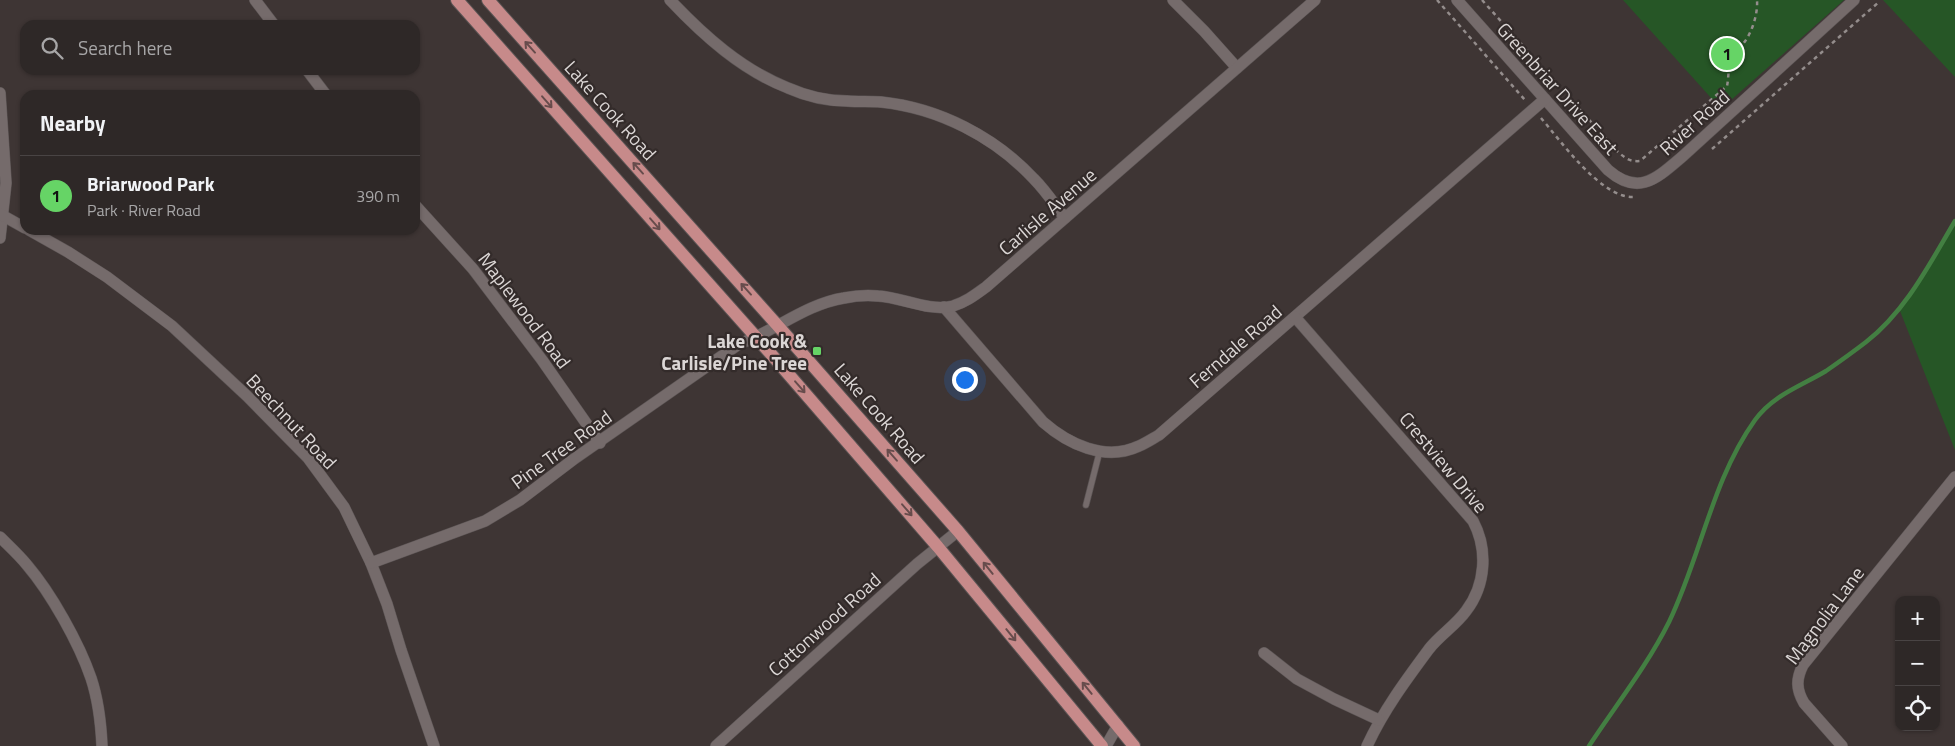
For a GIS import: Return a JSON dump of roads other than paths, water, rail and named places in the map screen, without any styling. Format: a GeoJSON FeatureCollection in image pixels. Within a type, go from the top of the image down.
{"type":"FeatureCollection","features":[{"type":"Feature","properties":{"kind":"main road"},"geometry":{"type":"LineString","coordinates":[[457,0],[757,338],[938,547],[1102,746]]}},
{"type":"Feature","properties":{"kind":"main road","name":"Lake Cook Road"},"geometry":{"type":"LineString","coordinates":[[488,0],[958,531],[1134,746]]}},
{"type":"Feature","properties":{"kind":"street"},"geometry":{"type":"LineString","coordinates":[[255,0],[270,20]]}},
{"type":"Feature","properties":{"kind":"street"},"geometry":{"type":"LineString","coordinates":[[670,0],[716,44],[751,70],[788,89],[835,100],[881,102],[914,108],[949,120],[982,136],[1011,156],[1029,174],[1065,218]]}},
{"type":"Feature","properties":{"kind":"street"},"geometry":{"type":"LineString","coordinates":[[1173,0],[1237,68]]}},
{"type":"Feature","properties":{"kind":"street","name":"Carlisle Avenue"},"geometry":{"type":"LineString","coordinates":[[757,338],[811,308],[843,298],[878,296],[936,307],[944,307],[966,301],[986,287],[1315,0]]}},
{"type":"Feature","properties":{"kind":"street","name":"Greenbriar Drive East"},"geometry":{"type":"LineString","coordinates":[[1457,0],[1608,170],[1618,179],[1631,184],[1642,184]]}},
{"type":"Feature","properties":{"kind":"street","name":"River Road"},"geometry":{"type":"LineString","coordinates":[[1642,184],[1656,178],[1683,156],[1854,0]]}},
{"type":"Feature","properties":{"kind":"street"},"geometry":{"type":"LineString","coordinates":[[311,75],[322,90]]}},
{"type":"Feature","properties":{"kind":"street"},"geometry":{"type":"LineString","coordinates":[[0,94],[6,183],[1,215],[0,238]]}},
{"type":"Feature","properties":{"kind":"street","name":"Ferndale Road"},"geometry":{"type":"LineString","coordinates":[[944,307],[1043,422],[1055,432],[1072,443],[1100,450],[1114,452],[1137,447],[1159,435],[1545,99]]}},
{"type":"Feature","properties":{"kind":"street","name":"Maplewood Road"},"geometry":{"type":"LineString","coordinates":[[420,211],[473,269],[542,360],[600,443]]}},
{"type":"Feature","properties":{"kind":"street"},"geometry":{"type":"LineString","coordinates":[[1,215],[20,225]]}},
{"type":"Feature","properties":{"kind":"street","name":"Beechnut Road"},"geometry":{"type":"LineString","coordinates":[[37,235],[107,277],[165,320],[247,396],[308,458],[344,507],[371,563],[387,604],[434,746]]}},
{"type":"Feature","properties":{"kind":"street","name":"Crestview Drive"},"geometry":{"type":"LineString","coordinates":[[1295,317],[1473,520],[1481,539],[1483,567],[1481,583],[1476,596],[1466,612],[1436,641],[1408,676],[1379,720],[1368,746]]}},
{"type":"Feature","properties":{"kind":"street","name":"Pine Tree Road"},"geometry":{"type":"LineString","coordinates":[[371,563],[485,521],[520,500],[574,459],[600,443],[739,344],[757,338]]}},
{"type":"Feature","properties":{"kind":"street","name":"Magnolia Lane"},"geometry":{"type":"LineString","coordinates":[[1842,746],[1804,703],[1797,683],[1798,676],[1803,665],[1955,477]]}},
{"type":"Feature","properties":{"kind":"street","name":"Cottonwood Road"},"geometry":{"type":"LineString","coordinates":[[716,746],[917,564],[958,531]]}},
{"type":"Feature","properties":{"kind":"street"},"geometry":{"type":"LineString","coordinates":[[0,537],[28,565],[54,604],[77,646],[91,679],[101,730],[102,746]]}},
{"type":"Feature","properties":{"kind":"street"},"geometry":{"type":"LineString","coordinates":[[1264,653],[1297,679],[1379,720]]}},
{"type":"Feature","properties":{"kind":"street"},"geometry":{"type":"LineString","coordinates":[[1106,746],[1118,726]]}},
{"type":"Feature","properties":{"kind":"lane"},"geometry":{"type":"LineString","coordinates":[[1086,505],[1100,450]]}},
{"type":"Feature","properties":{"kind":"waterway"},"geometry":{"type":"LineString","coordinates":[[1589,746],[1641,670],[1669,622],[1690,571],[1717,493],[1740,443],[1755,420],[1762,411],[1779,397],[1826,371],[1880,330],[1916,286],[1955,221]]}},
{"type":"Feature","properties":{"kind":"place","name":"Briarwood Park"},"geometry":{"type":"Point","coordinates":[1727,54]}},
{"type":"Feature","properties":{"kind":"place","name":"Lake Cook & Carlisle/Pine Tree"},"geometry":{"type":"Point","coordinates":[817,351]}}]}
